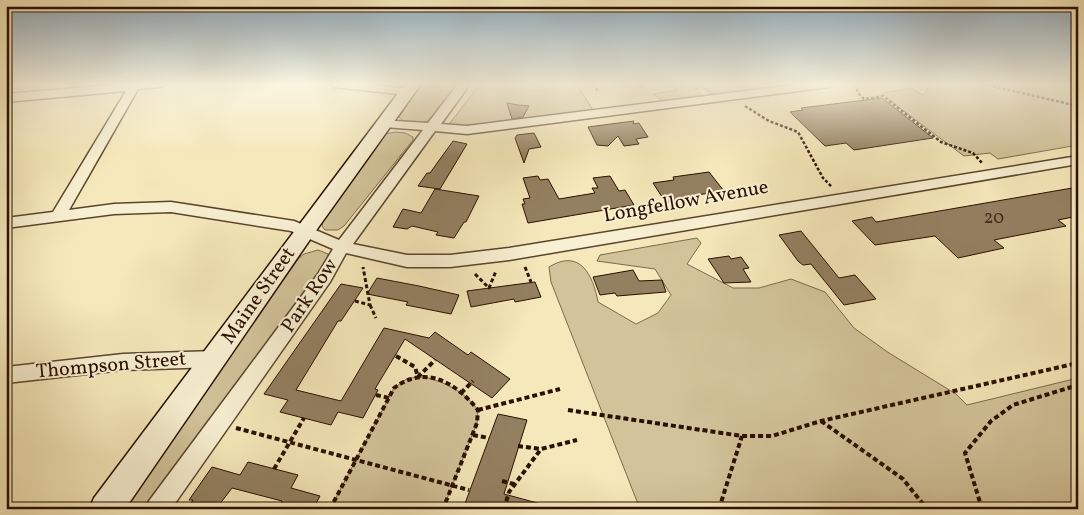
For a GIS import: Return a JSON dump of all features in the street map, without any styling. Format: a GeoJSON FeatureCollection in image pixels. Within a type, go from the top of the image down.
{"type":"FeatureCollection","features":[{"type":"Feature","properties":{"kind":"street"},"geometry":{"type":"LineString","coordinates":[[58,216],[121,108]]}},
{"type":"Feature","properties":{"kind":"street","name":"Maine Street"},"geometry":{"type":"LineString","coordinates":[[105,509],[216,359],[305,231],[395,108]]}},
{"type":"Feature","properties":{"kind":"street","name":"Park Row"},"geometry":{"type":"LineString","coordinates":[[157,509],[324,278],[342,246],[445,108]]}},
{"type":"Feature","properties":{"kind":"street"},"geometry":{"type":"LineString","coordinates":[[384,123],[468,130],[644,108]]}},
{"type":"Feature","properties":{"kind":"street","name":"Longfellow Avenue"},"geometry":{"type":"LineString","coordinates":[[6,223],[114,209],[171,208],[290,225],[342,246],[407,261],[465,260],[1078,160]]}},
{"type":"Feature","properties":{"kind":"street","name":"Thompson Street"},"geometry":{"type":"LineString","coordinates":[[6,375],[123,362],[216,359]]}},
{"type":"Feature","properties":{"kind":"path"},"geometry":{"type":"LineString","coordinates":[[749,108],[769,120],[798,132],[823,178],[832,187]]}},
{"type":"Feature","properties":{"kind":"path"},"geometry":{"type":"LineString","coordinates":[[898,108],[941,142],[973,153],[983,164]]}},
{"type":"Feature","properties":{"kind":"path"},"geometry":{"type":"LineString","coordinates":[[363,267],[370,304],[376,318]]}},
{"type":"Feature","properties":{"kind":"path"},"geometry":{"type":"LineString","coordinates":[[525,267],[530,282]]}},
{"type":"Feature","properties":{"kind":"path"},"geometry":{"type":"LineString","coordinates":[[475,274],[489,288],[496,271]]}},
{"type":"Feature","properties":{"kind":"path"},"geometry":{"type":"LineString","coordinates":[[355,301],[370,304]]}},
{"type":"Feature","properties":{"kind":"path"},"geometry":{"type":"LineString","coordinates":[[396,356],[415,368],[418,377]]}},
{"type":"Feature","properties":{"kind":"path"},"geometry":{"type":"LineString","coordinates":[[418,377],[435,360]]}},
{"type":"Feature","properties":{"kind":"path"},"geometry":{"type":"LineString","coordinates":[[568,410],[742,436],[772,436],[820,421],[1078,363]]}},
{"type":"Feature","properties":{"kind":"path"},"geometry":{"type":"LineString","coordinates":[[330,509],[394,388],[408,378],[418,377],[443,382],[469,398],[478,410],[477,423],[473,435],[443,509]]}},
{"type":"Feature","properties":{"kind":"path"},"geometry":{"type":"LineString","coordinates":[[461,393],[473,381]]}},
{"type":"Feature","properties":{"kind":"path"},"geometry":{"type":"LineString","coordinates":[[982,509],[965,453],[991,421],[1013,405],[1078,385]]}},
{"type":"Feature","properties":{"kind":"path"},"geometry":{"type":"LineString","coordinates":[[478,410],[560,388]]}},
{"type":"Feature","properties":{"kind":"path"},"geometry":{"type":"LineString","coordinates":[[376,395],[389,398]]}},
{"type":"Feature","properties":{"kind":"path"},"geometry":{"type":"LineString","coordinates":[[274,469],[304,418]]}},
{"type":"Feature","properties":{"kind":"path"},"geometry":{"type":"LineString","coordinates":[[820,421],[904,479],[928,509]]}},
{"type":"Feature","properties":{"kind":"path"},"geometry":{"type":"LineString","coordinates":[[219,423],[469,490]]}},
{"type":"Feature","properties":{"kind":"path"},"geometry":{"type":"LineString","coordinates":[[473,435],[489,438]]}},
{"type":"Feature","properties":{"kind":"path"},"geometry":{"type":"LineString","coordinates":[[720,509],[742,436]]}},
{"type":"Feature","properties":{"kind":"path"},"geometry":{"type":"LineString","coordinates":[[518,446],[541,449],[577,440]]}},
{"type":"Feature","properties":{"kind":"path"},"geometry":{"type":"LineString","coordinates":[[504,509],[514,484],[541,449]]}},
{"type":"Feature","properties":{"kind":"path"},"geometry":{"type":"LineString","coordinates":[[502,481],[514,484]]}},
{"type":"Feature","properties":{"kind":"shaded area"},"geometry":{"type":"Polygon","coordinates":[[[405,108],[439,108],[428,121],[417,124],[405,122],[399,117],[405,108]]]}},
{"type":"Feature","properties":{"kind":"shaded area"},"geometry":{"type":"Polygon","coordinates":[[[462,108],[592,108],[593,110],[476,126],[447,127],[462,108]]]}},
{"type":"Feature","properties":{"kind":"shaded area"},"geometry":{"type":"Polygon","coordinates":[[[900,108],[1078,108],[1078,145],[998,159],[990,153],[964,156],[900,108]]]}},
{"type":"Feature","properties":{"kind":"shaded area"},"geometry":{"type":"Polygon","coordinates":[[[405,133],[413,137],[413,140],[344,226],[338,230],[325,230],[322,226],[323,221],[384,134],[405,133]]]}},
{"type":"Feature","properties":{"kind":"shaded area"},"geometry":{"type":"Polygon","coordinates":[[[697,238],[701,243],[687,264],[733,288],[759,288],[791,279],[825,292],[854,328],[889,353],[956,394],[967,405],[1078,378],[1078,509],[640,509],[551,282],[549,267],[560,262],[569,261],[577,263],[583,267],[593,282],[598,302],[636,324],[658,313],[671,295],[655,269],[597,261],[600,255],[697,238]]]}},
{"type":"Feature","properties":{"kind":"shaded area"},"geometry":{"type":"Polygon","coordinates":[[[318,250],[328,254],[328,263],[143,509],[122,509],[298,259],[304,254],[318,250]]]}},
{"type":"Feature","properties":{"kind":"shaded area"},"geometry":{"type":"Polygon","coordinates":[[[425,377],[455,389],[478,410],[477,423],[443,509],[330,509],[394,388],[408,378],[425,377]]]}},
{"type":"Feature","properties":{"kind":"building"},"geometry":{"type":"Polygon","coordinates":[[[509,108],[528,108],[523,117],[512,119],[509,108]]]}},
{"type":"Feature","properties":{"kind":"building"},"geometry":{"type":"Polygon","coordinates":[[[801,108],[895,108],[933,138],[854,150],[846,143],[825,146],[790,112],[803,110],[801,108]]]}},
{"type":"Feature","properties":{"kind":"building"},"geometry":{"type":"Polygon","coordinates":[[[634,121],[633,124],[639,123],[648,137],[636,139],[639,144],[624,146],[618,136],[608,146],[597,145],[588,127],[634,121]]]}},
{"type":"Feature","properties":{"kind":"building"},"geometry":{"type":"Polygon","coordinates":[[[534,133],[541,147],[529,149],[524,163],[515,138],[517,135],[534,133]]]}},
{"type":"Feature","properties":{"kind":"building"},"geometry":{"type":"Polygon","coordinates":[[[453,141],[467,144],[440,189],[418,186],[427,173],[430,173],[453,141]]]}},
{"type":"Feature","properties":{"kind":"building"},"geometry":{"type":"Polygon","coordinates":[[[709,172],[724,191],[683,197],[685,199],[666,203],[653,183],[674,180],[673,177],[709,172]]]}},
{"type":"Feature","properties":{"kind":"building"},"geometry":{"type":"Polygon","coordinates":[[[538,176],[540,180],[548,179],[559,199],[595,193],[592,188],[598,188],[593,178],[610,176],[619,191],[625,190],[634,205],[528,223],[522,204],[525,204],[523,199],[530,198],[523,178],[538,176]]]}},
{"type":"Feature","properties":{"kind":"building"},"geometry":{"type":"Polygon","coordinates":[[[1078,187],[1078,216],[1058,220],[1066,226],[994,240],[1004,248],[958,258],[935,236],[875,245],[852,221],[872,217],[876,222],[1078,187]]]}},
{"type":"Feature","properties":{"kind":"building"},"geometry":{"type":"Polygon","coordinates":[[[435,189],[479,196],[466,222],[464,222],[454,238],[436,235],[438,232],[412,226],[407,229],[393,227],[403,209],[421,213],[435,189]]]}},
{"type":"Feature","properties":{"kind":"building"},"geometry":{"type":"Polygon","coordinates":[[[801,231],[839,278],[855,275],[876,299],[844,305],[811,264],[803,265],[798,261],[779,235],[801,231]]]}},
{"type":"Feature","properties":{"kind":"building"},"geometry":{"type":"Polygon","coordinates":[[[729,256],[731,259],[741,257],[749,268],[743,269],[751,282],[724,283],[708,259],[729,256]]]}},
{"type":"Feature","properties":{"kind":"building"},"geometry":{"type":"Polygon","coordinates":[[[633,270],[639,281],[662,280],[666,292],[617,296],[615,293],[600,295],[593,277],[633,270]]]}},
{"type":"Feature","properties":{"kind":"building"},"geometry":{"type":"Polygon","coordinates":[[[377,278],[459,295],[451,314],[406,305],[408,302],[367,294],[377,278]]]}},
{"type":"Feature","properties":{"kind":"building"},"geometry":{"type":"Polygon","coordinates":[[[535,282],[541,297],[515,302],[514,299],[471,307],[467,291],[535,282]]]}},
{"type":"Feature","properties":{"kind":"building"},"geometry":{"type":"Polygon","coordinates":[[[341,284],[363,288],[341,321],[338,321],[296,390],[341,401],[384,328],[429,338],[435,332],[468,355],[471,352],[510,379],[492,398],[405,339],[375,389],[378,390],[363,418],[338,412],[331,425],[280,412],[288,400],[264,394],[341,284]]]}},
{"type":"Feature","properties":{"kind":"building"},"geometry":{"type":"Polygon","coordinates":[[[498,414],[527,420],[504,494],[541,504],[541,509],[463,509],[498,414]]]}},
{"type":"Feature","properties":{"kind":"building"},"geometry":{"type":"Polygon","coordinates":[[[248,462],[298,475],[291,488],[320,496],[313,509],[277,509],[282,501],[232,488],[216,509],[187,509],[193,500],[189,500],[212,467],[240,475],[248,462]]]}}]}
